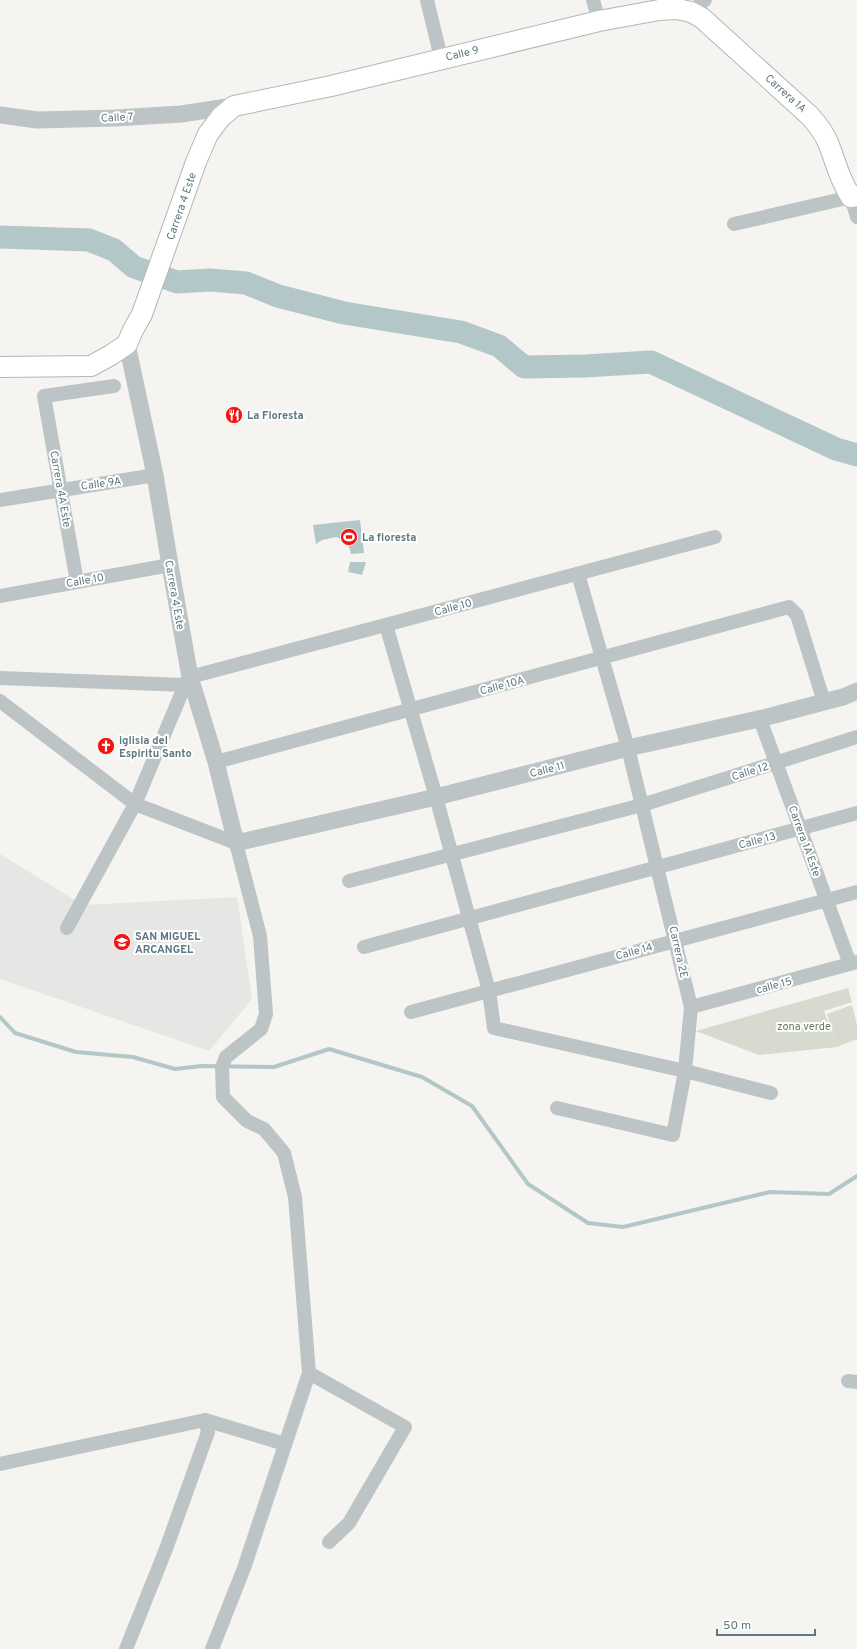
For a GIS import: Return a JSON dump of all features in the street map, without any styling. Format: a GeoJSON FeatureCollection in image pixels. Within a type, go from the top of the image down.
{"type":"FeatureCollection","features":[{"type":"Feature","properties":{"kind":"main road","name":"Calle 9"},"geometry":{"type":"LineString","coordinates":[[234,106],[331,86],[441,58],[599,21],[659,10],[698,6]]}},
{"type":"Feature","properties":{"kind":"main road","name":"Carrera 1A"},"geometry":{"type":"LineString","coordinates":[[698,6],[702,18],[810,116],[821,130],[829,144],[841,179],[854,197]]}},
{"type":"Feature","properties":{"kind":"main road","name":"Carrera 4 Este"},"geometry":{"type":"LineString","coordinates":[[127,344],[142,314],[196,162],[208,134],[221,116],[234,106]]}},
{"type":"Feature","properties":{"kind":"main road"},"geometry":{"type":"LineString","coordinates":[[0,368],[91,366],[111,356],[127,344]]}},
{"type":"Feature","properties":{"kind":"street"},"geometry":{"type":"LineString","coordinates":[[427,0],[441,58]]}},
{"type":"Feature","properties":{"kind":"street"},"geometry":{"type":"LineString","coordinates":[[593,0],[599,21]]}},
{"type":"Feature","properties":{"kind":"street","name":"Calle 7"},"geometry":{"type":"LineString","coordinates":[[0,115],[37,120],[115,118],[181,114],[234,106]]}},
{"type":"Feature","properties":{"kind":"street"},"geometry":{"type":"LineString","coordinates":[[734,224],[854,197],[857,217]]}},
{"type":"Feature","properties":{"kind":"street","name":"Carrera 4 Este"},"geometry":{"type":"LineString","coordinates":[[127,344],[156,475],[188,681],[216,762],[236,843]]}},
{"type":"Feature","properties":{"kind":"street","name":"Carrera 4A Este"},"geometry":{"type":"LineString","coordinates":[[77,582],[44,396],[114,386]]}},
{"type":"Feature","properties":{"kind":"street","name":"Calle 9A"},"geometry":{"type":"LineString","coordinates":[[0,500],[61,489],[156,475]]}},
{"type":"Feature","properties":{"kind":"street","name":"Calle 10"},"geometry":{"type":"LineString","coordinates":[[0,678],[188,681],[386,625],[715,537]]}},
{"type":"Feature","properties":{"kind":"street","name":"Calle 10"},"geometry":{"type":"LineString","coordinates":[[0,596],[170,565]]}},
{"type":"Feature","properties":{"kind":"street","name":"Carrera 2E"},"geometry":{"type":"LineString","coordinates":[[557,1108],[673,1135],[685,1071],[691,1007],[676,940],[628,748],[578,574]]}},
{"type":"Feature","properties":{"kind":"street","name":"Calle 10A"},"geometry":{"type":"LineString","coordinates":[[216,762],[789,607],[797,615],[824,702]]}},
{"type":"Feature","properties":{"kind":"street"},"geometry":{"type":"LineString","coordinates":[[386,625],[436,796],[489,991],[494,1028],[685,1071],[771,1093]]}},
{"type":"Feature","properties":{"kind":"street"},"geometry":{"type":"LineString","coordinates":[[67,928],[135,804],[188,681]]}},
{"type":"Feature","properties":{"kind":"street","name":"Calle 11"},"geometry":{"type":"LineString","coordinates":[[236,843],[436,796],[628,748],[760,719],[824,702],[857,691]]}},
{"type":"Feature","properties":{"kind":"street"},"geometry":{"type":"LineString","coordinates":[[0,700],[135,804],[236,843],[260,936],[266,1014],[261,1029],[226,1057],[222,1068],[223,1096],[247,1120],[264,1129],[284,1153],[295,1197],[309,1373],[244,1568],[212,1649]]}},
{"type":"Feature","properties":{"kind":"street","name":"Carrera 1A Este"},"geometry":{"type":"LineString","coordinates":[[760,719],[827,900],[853,963]]}},
{"type":"Feature","properties":{"kind":"street","name":"Calle 12"},"geometry":{"type":"LineString","coordinates":[[349,881],[642,805],[857,738]]}},
{"type":"Feature","properties":{"kind":"street","name":"Calle 13"},"geometry":{"type":"LineString","coordinates":[[364,947],[857,813]]}},
{"type":"Feature","properties":{"kind":"street","name":"Calle 14"},"geometry":{"type":"LineString","coordinates":[[411,1012],[857,892]]}},
{"type":"Feature","properties":{"kind":"street","name":"calle 15"},"geometry":{"type":"LineString","coordinates":[[691,1007],[853,963]]}},
{"type":"Feature","properties":{"kind":"street"},"geometry":{"type":"LineString","coordinates":[[309,1373],[405,1427],[349,1523],[329,1542]]}},
{"type":"Feature","properties":{"kind":"street"},"geometry":{"type":"LineString","coordinates":[[0,1464],[205,1420],[286,1444]]}},
{"type":"Feature","properties":{"kind":"street"},"geometry":{"type":"LineString","coordinates":[[126,1649],[166,1549],[208,1432],[205,1420]]}},
{"type":"Feature","properties":{"kind":"shaded area","name":"La floresta"},"geometry":{"type":"Polygon","coordinates":[[[360,520],[364,553],[351,554],[346,543],[336,537],[322,540],[316,544],[313,525],[360,520]]]}},
{"type":"Feature","properties":{"kind":"shaded area"},"geometry":{"type":"Polygon","coordinates":[[[350,562],[366,562],[362,575],[348,572],[350,562]]]}},
{"type":"Feature","properties":{"kind":"shaded area","name":"SAN MIGUEL ARCANGEL"},"geometry":{"type":"Polygon","coordinates":[[[0,854],[83,905],[237,897],[252,999],[209,1051],[0,979],[0,854]]]}},
{"type":"Feature","properties":{"kind":"green space","name":"zona verde"},"geometry":{"type":"Polygon","coordinates":[[[848,988],[852,1002],[824,1011],[834,1038],[827,1014],[852,1005],[857,1025],[857,1039],[837,1047],[759,1055],[696,1031],[848,988]]]}},
{"type":"Feature","properties":{"kind":"waterway"},"geometry":{"type":"LineString","coordinates":[[0,237],[89,240],[114,250],[134,267],[177,282],[210,280],[246,283],[278,296],[344,313],[461,332],[499,346],[524,367],[585,366],[651,362],[836,449],[857,455]]}},
{"type":"Feature","properties":{"kind":"waterway"},"geometry":{"type":"LineString","coordinates":[[0,1017],[15,1033],[76,1052],[133,1057],[175,1069],[201,1066],[274,1067],[329,1049],[422,1077],[472,1106],[528,1184],[588,1223],[623,1227],[770,1192],[829,1194],[857,1176]]}},
{"type":"Feature","properties":{"kind":"place","name":"La Floresta"},"geometry":{"type":"Point","coordinates":[234,415]}},
{"type":"Feature","properties":{"kind":"place","name":"La floresta"},"geometry":{"type":"Point","coordinates":[349,537]}},
{"type":"Feature","properties":{"kind":"place","name":"iglisia del Espiritu Santo"},"geometry":{"type":"Point","coordinates":[106,746]}},
{"type":"Feature","properties":{"kind":"place","name":"SAN MIGUEL ARCANGEL"},"geometry":{"type":"Point","coordinates":[122,942]}}]}
